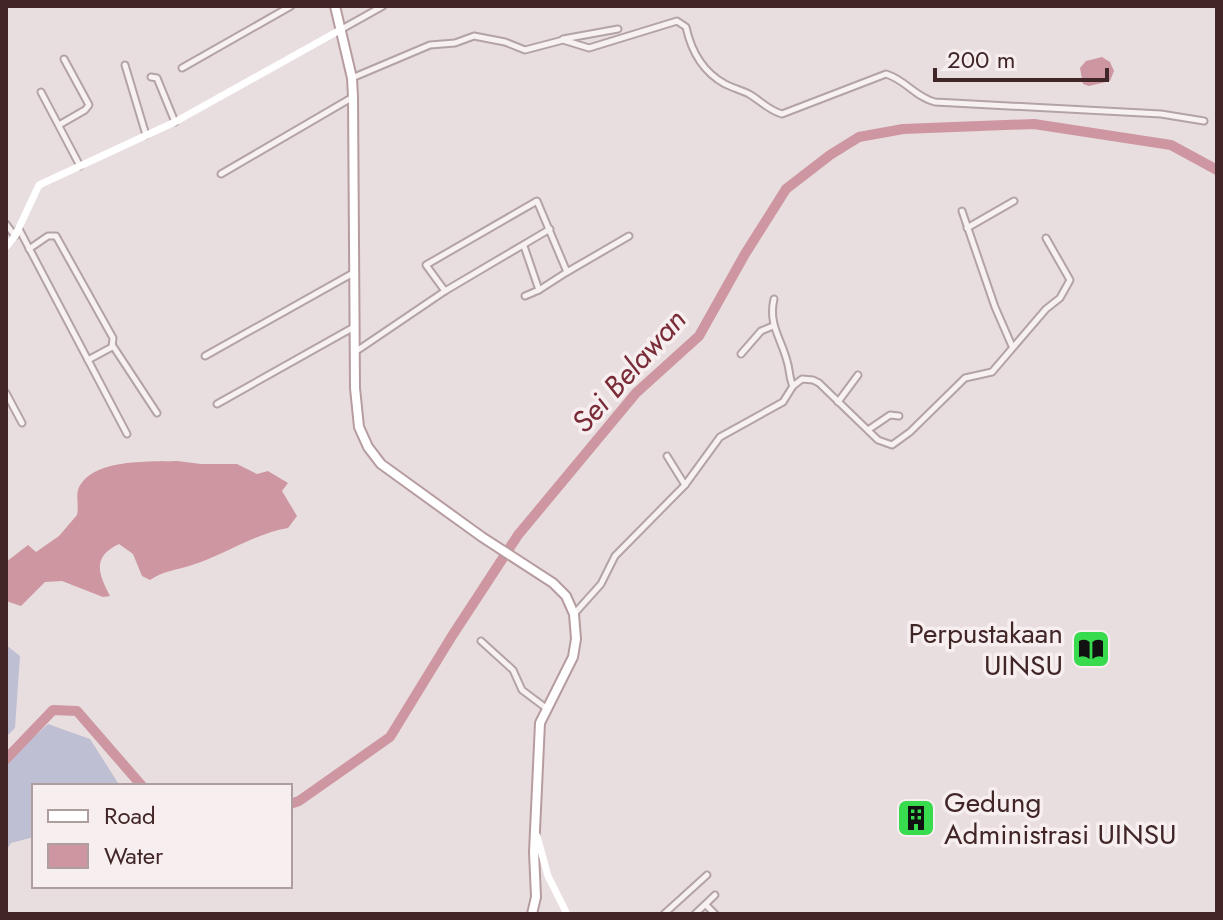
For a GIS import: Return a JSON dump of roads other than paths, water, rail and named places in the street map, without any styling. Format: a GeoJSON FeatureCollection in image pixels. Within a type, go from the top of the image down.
{"type":"FeatureCollection","features":[{"type":"Feature","properties":{"kind":"main road"},"geometry":{"type":"LineString","coordinates":[[335,6],[352,78],[356,413],[368,447],[387,470],[563,591],[574,614],[576,639],[573,657],[546,708],[539,730],[534,852],[536,897],[532,914]]}},
{"type":"Feature","properties":{"kind":"street"},"geometry":{"type":"LineString","coordinates":[[182,68],[291,6]]}},
{"type":"Feature","properties":{"kind":"street"},"geometry":{"type":"LineString","coordinates":[[6,247],[36,188],[175,122],[383,6]]}},
{"type":"Feature","properties":{"kind":"street"},"geometry":{"type":"LineString","coordinates":[[563,40],[589,48],[680,22],[686,27],[691,47],[722,83],[750,95],[769,110],[782,114],[886,74],[904,82],[922,98],[935,102],[1161,114],[1204,121]]}},
{"type":"Feature","properties":{"kind":"street"},"geometry":{"type":"LineString","coordinates":[[352,78],[430,45],[455,43],[474,36],[505,42],[525,50],[569,36],[618,29]]}},
{"type":"Feature","properties":{"kind":"street"},"geometry":{"type":"LineString","coordinates":[[59,125],[89,105],[64,59]]}},
{"type":"Feature","properties":{"kind":"street"},"geometry":{"type":"LineString","coordinates":[[125,65],[146,135]]}},
{"type":"Feature","properties":{"kind":"street"},"geometry":{"type":"LineString","coordinates":[[151,77],[157,78],[175,122]]}},
{"type":"Feature","properties":{"kind":"street"},"geometry":{"type":"LineString","coordinates":[[41,92],[81,167]]}},
{"type":"Feature","properties":{"kind":"street"},"geometry":{"type":"LineString","coordinates":[[221,174],[353,97]]}},
{"type":"Feature","properties":{"kind":"street"},"geometry":{"type":"LineString","coordinates":[[967,228],[1014,201]]}},
{"type":"Feature","properties":{"kind":"street"},"geometry":{"type":"LineString","coordinates":[[445,291],[426,265],[538,202],[567,272]]}},
{"type":"Feature","properties":{"kind":"street"},"geometry":{"type":"LineString","coordinates":[[962,211],[1012,346]]}},
{"type":"Feature","properties":{"kind":"street"},"geometry":{"type":"LineString","coordinates":[[6,224],[29,249],[127,434]]}},
{"type":"Feature","properties":{"kind":"street"},"geometry":{"type":"LineString","coordinates":[[355,352],[445,291],[550,229]]}},
{"type":"Feature","properties":{"kind":"street"},"geometry":{"type":"LineString","coordinates":[[29,249],[48,236],[56,236],[113,338],[113,346],[157,413]]}},
{"type":"Feature","properties":{"kind":"street"},"geometry":{"type":"LineString","coordinates":[[525,296],[629,236]]}},
{"type":"Feature","properties":{"kind":"street"},"geometry":{"type":"LineString","coordinates":[[574,614],[601,584],[615,556],[685,485],[720,437],[783,402],[793,386],[802,379],[813,380],[888,445],[899,441],[965,378],[992,372],[1012,346],[1060,298],[1070,280],[1046,238]]}},
{"type":"Feature","properties":{"kind":"street"},"geometry":{"type":"LineString","coordinates":[[524,246],[539,290]]}},
{"type":"Feature","properties":{"kind":"street"},"geometry":{"type":"LineString","coordinates":[[205,356],[356,272]]}},
{"type":"Feature","properties":{"kind":"street"},"geometry":{"type":"LineString","coordinates":[[774,299],[773,326],[788,362],[793,386]]}},
{"type":"Feature","properties":{"kind":"street"},"geometry":{"type":"LineString","coordinates":[[217,404],[355,326]]}},
{"type":"Feature","properties":{"kind":"street"},"geometry":{"type":"LineString","coordinates":[[741,354],[761,331],[773,326]]}},
{"type":"Feature","properties":{"kind":"street"},"geometry":{"type":"LineString","coordinates":[[88,360],[113,346]]}},
{"type":"Feature","properties":{"kind":"street"},"geometry":{"type":"LineString","coordinates":[[838,402],[858,375]]}},
{"type":"Feature","properties":{"kind":"street"},"geometry":{"type":"LineString","coordinates":[[6,393],[22,423]]}},
{"type":"Feature","properties":{"kind":"street"},"geometry":{"type":"LineString","coordinates":[[868,430],[890,415],[899,416]]}},
{"type":"Feature","properties":{"kind":"street"},"geometry":{"type":"LineString","coordinates":[[667,456],[685,485]]}},
{"type":"Feature","properties":{"kind":"street"},"geometry":{"type":"LineString","coordinates":[[481,641],[513,670],[522,690],[546,708]]}},
{"type":"Feature","properties":{"kind":"street"},"geometry":{"type":"LineString","coordinates":[[537,836],[548,876],[567,914]]}},
{"type":"Feature","properties":{"kind":"street"},"geometry":{"type":"LineString","coordinates":[[664,914],[707,875]]}},
{"type":"Feature","properties":{"kind":"street"},"geometry":{"type":"LineString","coordinates":[[695,914],[715,895]]}},
{"type":"Feature","properties":{"kind":"street"},"geometry":{"type":"LineString","coordinates":[[706,905],[715,914]]}},
{"type":"Feature","properties":{"kind":"water"},"geometry":{"type":"Polygon","coordinates":[[[1102,57],[1110,62],[1114,71],[1110,81],[1089,86],[1083,84],[1080,68],[1086,61],[1102,57]]]}},
{"type":"Feature","properties":{"kind":"water"},"geometry":{"type":"Polygon","coordinates":[[[137,462],[237,464],[257,474],[268,471],[288,483],[282,491],[297,516],[288,528],[150,580],[142,576],[133,554],[119,544],[110,549],[101,561],[101,574],[110,596],[103,597],[62,581],[45,582],[21,606],[6,601],[6,562],[28,545],[36,552],[59,536],[77,515],[78,490],[85,480],[107,467],[137,462]]]}},
{"type":"Feature","properties":{"kind":"waterway","name":"Sei Belawan"},"geometry":{"type":"LineString","coordinates":[[292,803],[390,737],[518,535],[636,393],[699,336],[786,189],[830,155],[859,137],[903,129],[1034,124],[1171,145],[1217,170]]}},
{"type":"Feature","properties":{"kind":"waterway","name":"Sei Belawan"},"geometry":{"type":"LineString","coordinates":[[6,759],[53,710],[77,711],[140,784]]}},
{"type":"Feature","properties":{"kind":"place","name":"Perpustakaan UINSU"},"geometry":{"type":"Point","coordinates":[1091,649]}},
{"type":"Feature","properties":{"kind":"place","name":"Gedung Administrasi UINSU"},"geometry":{"type":"Point","coordinates":[916,818]}}]}
